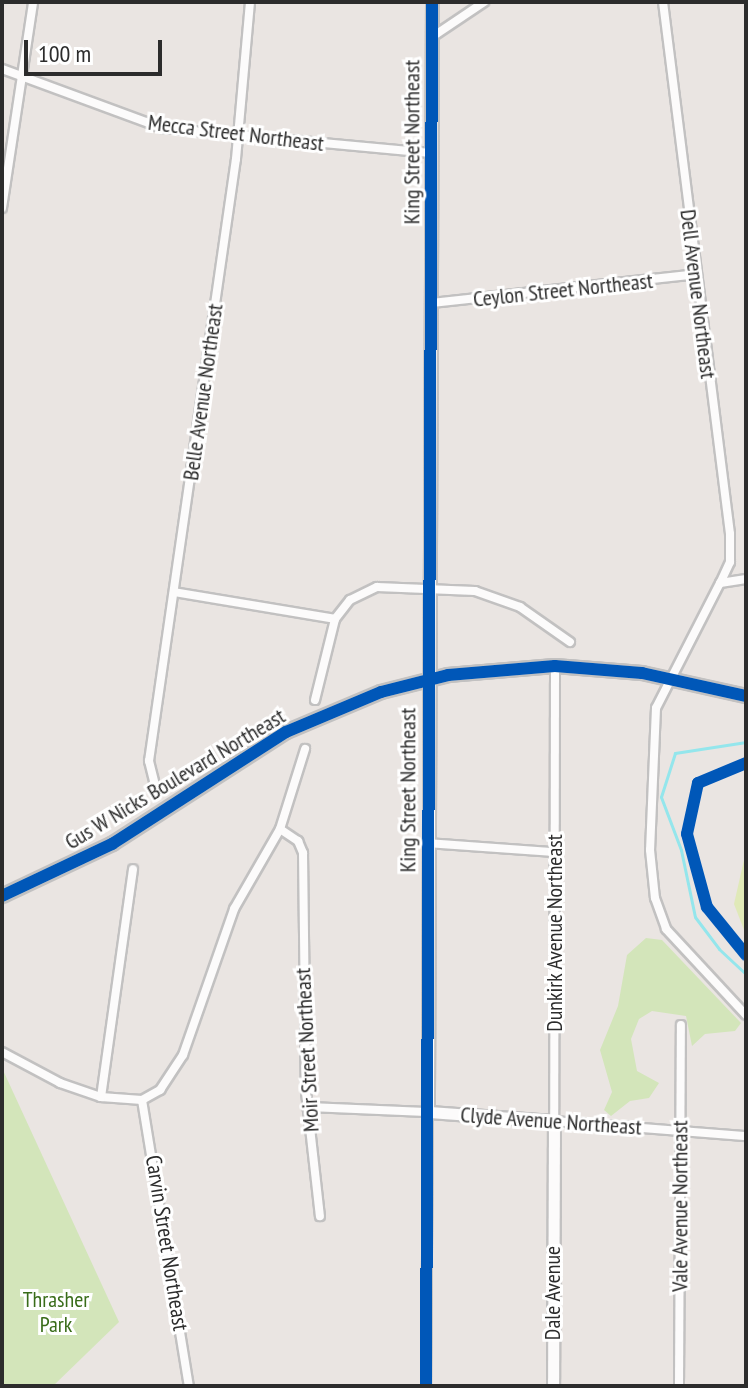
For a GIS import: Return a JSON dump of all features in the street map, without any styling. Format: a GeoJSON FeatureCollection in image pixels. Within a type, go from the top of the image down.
{"type":"FeatureCollection","features":[{"type":"Feature","properties":{"kind":"main road","name":"Gus W Nicks Boulevard Northeast"},"geometry":{"type":"LineString","coordinates":[[2,896],[112,844],[286,732],[348,704],[428,680],[555,666],[669,678],[746,696]]}},
{"type":"Feature","properties":{"kind":"street"},"geometry":{"type":"LineString","coordinates":[[2,208],[33,2]]}},
{"type":"Feature","properties":{"kind":"street","name":"Belle Avenue Northeast"},"geometry":{"type":"LineString","coordinates":[[154,781],[149,761],[238,135],[250,2]]}},
{"type":"Feature","properties":{"kind":"street","name":"King Street Northeast"},"geometry":{"type":"LineString","coordinates":[[426,1386],[432,2]]}},
{"type":"Feature","properties":{"kind":"street"},"geometry":{"type":"LineString","coordinates":[[432,37],[484,2]]}},
{"type":"Feature","properties":{"kind":"street","name":"Dell Avenue Northeast"},"geometry":{"type":"LineString","coordinates":[[663,2],[730,534],[730,562],[669,678]]}},
{"type":"Feature","properties":{"kind":"street","name":"Mecca Street Northeast"},"geometry":{"type":"LineString","coordinates":[[2,69],[148,125],[432,153]]}},
{"type":"Feature","properties":{"kind":"street","name":"Ceylon Street Northeast"},"geometry":{"type":"LineString","coordinates":[[431,303],[696,274]]}},
{"type":"Feature","properties":{"kind":"street"},"geometry":{"type":"LineString","coordinates":[[720,583],[746,579]]}},
{"type":"Feature","properties":{"kind":"street"},"geometry":{"type":"LineString","coordinates":[[315,700],[335,619],[366,590],[431,586],[503,600],[570,642]]}},
{"type":"Feature","properties":{"kind":"street"},"geometry":{"type":"LineString","coordinates":[[174,592],[335,619]]}},
{"type":"Feature","properties":{"kind":"street","name":"Dunkirk Avenue Northeast"},"geometry":{"type":"LineString","coordinates":[[554,1201],[555,666]]}},
{"type":"Feature","properties":{"kind":"street"},"geometry":{"type":"LineString","coordinates":[[669,678],[651,731],[650,850],[660,915],[682,950],[746,1015]]}},
{"type":"Feature","properties":{"kind":"street"},"geometry":{"type":"LineString","coordinates":[[2,1052],[60,1083],[101,1097],[142,1100],[165,1085],[183,1055],[234,909],[280,829],[305,749]]}},
{"type":"Feature","properties":{"kind":"street","name":"Moir Street Northeast"},"geometry":{"type":"LineString","coordinates":[[280,829],[299,844],[303,883],[307,1107],[320,1216]]}},
{"type":"Feature","properties":{"kind":"street"},"geometry":{"type":"LineString","coordinates":[[427,843],[554,852]]}},
{"type":"Feature","properties":{"kind":"street"},"geometry":{"type":"LineString","coordinates":[[101,1097],[133,869]]}},
{"type":"Feature","properties":{"kind":"street","name":"Vale Avenue Northeast"},"geometry":{"type":"LineString","coordinates":[[679,1386],[681,1025]]}},
{"type":"Feature","properties":{"kind":"street","name":"Carvin Street Northeast"},"geometry":{"type":"LineString","coordinates":[[142,1100],[189,1386]]}},
{"type":"Feature","properties":{"kind":"street","name":"Clyde Avenue Northeast"},"geometry":{"type":"LineString","coordinates":[[307,1107],[428,1112],[746,1136]]}},
{"type":"Feature","properties":{"kind":"street","name":"Dale Avenue"},"geometry":{"type":"LineString","coordinates":[[553,1386],[554,1201]]}},
{"type":"Feature","properties":{"kind":"green space"},"geometry":{"type":"Polygon","coordinates":[[[746,851],[746,935],[734,904],[746,851]]]}},
{"type":"Feature","properties":{"kind":"green space"},"geometry":{"type":"Polygon","coordinates":[[[646,938],[662,940],[741,1023],[735,1031],[705,1034],[692,1046],[686,1016],[652,1011],[639,1019],[631,1039],[637,1071],[659,1083],[649,1098],[630,1101],[611,1116],[604,1110],[612,1092],[600,1050],[618,1006],[627,955],[646,938]]]}},
{"type":"Feature","properties":{"kind":"green space","name":"Thrasher Park"},"geometry":{"type":"Polygon","coordinates":[[[2,1068],[119,1322],[53,1386],[2,1386],[2,1068]]]}},
{"type":"Feature","properties":{"kind":"waterway"},"geometry":{"type":"LineString","coordinates":[[746,742],[675,753],[661,797],[681,850],[695,917],[719,949],[746,974]]}},
{"type":"Feature","properties":{"kind":"cycle path"},"geometry":{"type":"LineString","coordinates":[[426,1386],[432,2]]}},
{"type":"Feature","properties":{"kind":"cycle path"},"geometry":{"type":"LineString","coordinates":[[2,896],[112,844],[286,732],[381,692],[448,675],[555,666],[642,673],[746,696]]}},
{"type":"Feature","properties":{"kind":"cycle path"},"geometry":{"type":"LineString","coordinates":[[746,763],[698,783],[687,834],[707,907],[746,955]]}}]}
